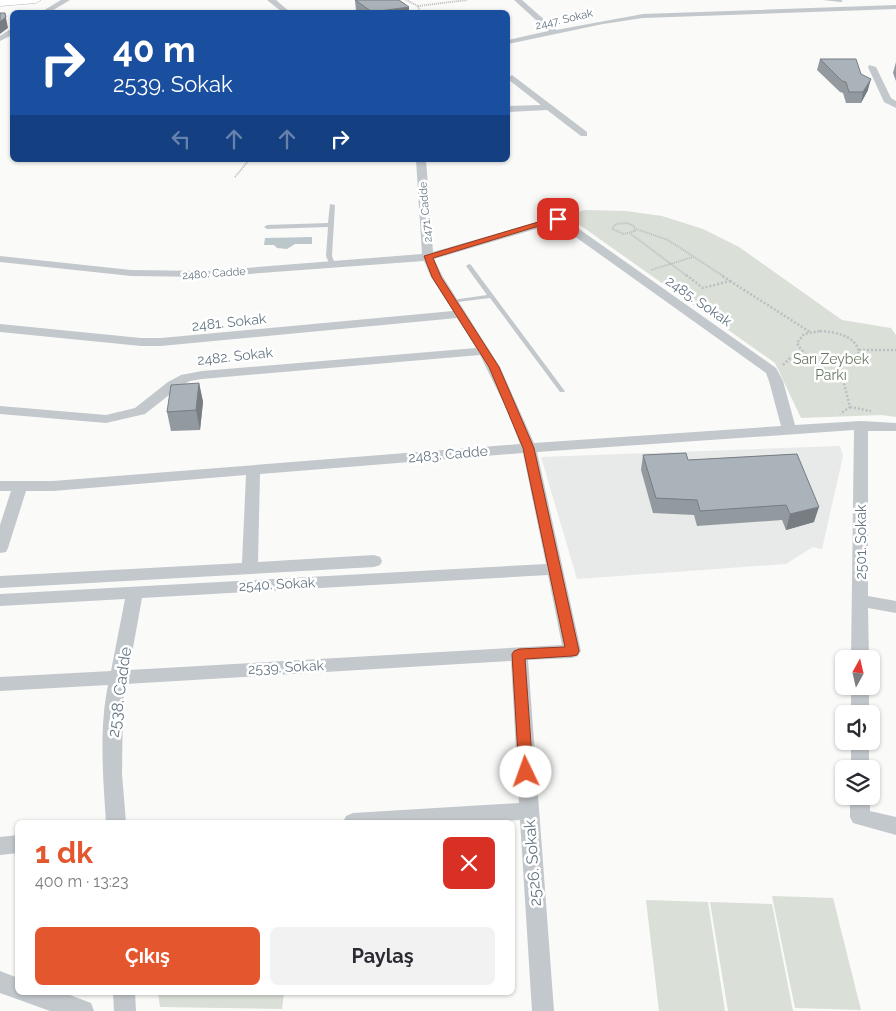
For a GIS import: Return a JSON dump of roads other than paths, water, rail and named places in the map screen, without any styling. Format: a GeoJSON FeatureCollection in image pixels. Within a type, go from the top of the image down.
{"type":"FeatureCollection","features":[{"type":"Feature","properties":{"kind":"main road"},"geometry":{"type":"LineString","coordinates":[[0,3],[36,0]]}},
{"type":"Feature","properties":{"kind":"street"},"geometry":{"type":"LineString","coordinates":[[48,10],[66,0]]}},
{"type":"Feature","properties":{"kind":"street"},"geometry":{"type":"LineString","coordinates":[[271,0],[284,10]]}},
{"type":"Feature","properties":{"kind":"street"},"geometry":{"type":"LineString","coordinates":[[518,0],[554,32]]}},
{"type":"Feature","properties":{"kind":"street","name":"2447. Sokak"},"geometry":{"type":"LineString","coordinates":[[510,42],[603,22],[643,16],[774,8],[896,7]]}},
{"type":"Feature","properties":{"kind":"street"},"geometry":{"type":"LineString","coordinates":[[872,67],[887,100],[895,104]]}},
{"type":"Feature","properties":{"kind":"street"},"geometry":{"type":"LineString","coordinates":[[512,78],[584,134]]}},
{"type":"Feature","properties":{"kind":"street"},"geometry":{"type":"LineString","coordinates":[[510,109],[549,107]]}},
{"type":"Feature","properties":{"kind":"street","name":"2471. Cadde"},"geometry":{"type":"LineString","coordinates":[[421,162],[428,256],[437,277],[484,351],[504,387],[529,448]]}},
{"type":"Feature","properties":{"kind":"street","name":"2480. Cadde"},"geometry":{"type":"LineString","coordinates":[[0,259],[113,272],[167,275],[208,274],[428,256],[558,219]]}},
{"type":"Feature","properties":{"kind":"street","name":"2485. Sokak"},"geometry":{"type":"LineString","coordinates":[[558,219],[771,371],[776,381],[789,430]]}},
{"type":"Feature","properties":{"kind":"street","name":"2481. Sokak"},"geometry":{"type":"LineString","coordinates":[[0,328],[141,342],[161,342],[460,314]]}},
{"type":"Feature","properties":{"kind":"street","name":"2482. Sokak"},"geometry":{"type":"LineString","coordinates":[[0,410],[106,419],[140,411],[173,385],[186,378],[202,375],[484,351]]}},
{"type":"Feature","properties":{"kind":"street","name":"2501. Sokak"},"geometry":{"type":"LineString","coordinates":[[860,650],[861,425]]}},
{"type":"Feature","properties":{"kind":"street","name":"2483. Cadde"},"geometry":{"type":"LineString","coordinates":[[0,486],[20,487],[845,426],[896,427]]}},
{"type":"Feature","properties":{"kind":"street"},"geometry":{"type":"LineString","coordinates":[[529,448],[554,569]]}},
{"type":"Feature","properties":{"kind":"street"},"geometry":{"type":"LineString","coordinates":[[250,568],[253,470]]}},
{"type":"Feature","properties":{"kind":"street"},"geometry":{"type":"LineString","coordinates":[[0,548],[20,487]]}},
{"type":"Feature","properties":{"kind":"street"},"geometry":{"type":"LineString","coordinates":[[0,582],[374,561]]}},
{"type":"Feature","properties":{"kind":"street","name":"2540. Sokak"},"geometry":{"type":"LineString","coordinates":[[0,600],[554,569]]}},
{"type":"Feature","properties":{"kind":"street","name":"2539. Sokak"},"geometry":{"type":"LineString","coordinates":[[0,684],[572,651],[554,569]]}},
{"type":"Feature","properties":{"kind":"street"},"geometry":{"type":"LineString","coordinates":[[50,597],[54,579]]}},
{"type":"Feature","properties":{"kind":"street","name":"2538. Cadde"},"geometry":{"type":"LineString","coordinates":[[116,820],[112,746],[114,701],[135,592]]}},
{"type":"Feature","properties":{"kind":"street"},"geometry":{"type":"LineString","coordinates":[[860,601],[896,607]]}},
{"type":"Feature","properties":{"kind":"street","name":"2526. Sokak"},"geometry":{"type":"LineString","coordinates":[[519,654],[528,811],[543,1011]]}},
{"type":"Feature","properties":{"kind":"street"},"geometry":{"type":"LineString","coordinates":[[860,805],[860,816],[896,826]]}},
{"type":"Feature","properties":{"kind":"street"},"geometry":{"type":"LineString","coordinates":[[385,820],[528,811]]}},
{"type":"Feature","properties":{"kind":"street"},"geometry":{"type":"LineString","coordinates":[[0,846],[15,844]]}},
{"type":"Feature","properties":{"kind":"street"},"geometry":{"type":"LineString","coordinates":[[0,982],[15,988]]}},
{"type":"Feature","properties":{"kind":"street"},"geometry":{"type":"LineString","coordinates":[[36,995],[79,1010]]}},
{"type":"Feature","properties":{"kind":"street"},"geometry":{"type":"LineString","coordinates":[[124,995],[125,1011]]}},
{"type":"Feature","properties":{"kind":"lane"},"geometry":{"type":"LineString","coordinates":[[825,0],[841,1]]}},
{"type":"Feature","properties":{"kind":"lane"},"geometry":{"type":"LineString","coordinates":[[332,205],[329,256],[332,264]]}},
{"type":"Feature","properties":{"kind":"lane"},"geometry":{"type":"LineString","coordinates":[[268,227],[331,225]]}},
{"type":"Feature","properties":{"kind":"lane"},"geometry":{"type":"LineString","coordinates":[[469,266],[562,391]]}},
{"type":"Feature","properties":{"kind":"lane"},"geometry":{"type":"LineString","coordinates":[[452,302],[490,296]]}},
{"type":"Feature","properties":{"kind":"park label","name":"Sarı Zeybek Parkı"},"geometry":{"type":"Point","coordinates":[831,368]}}]}
